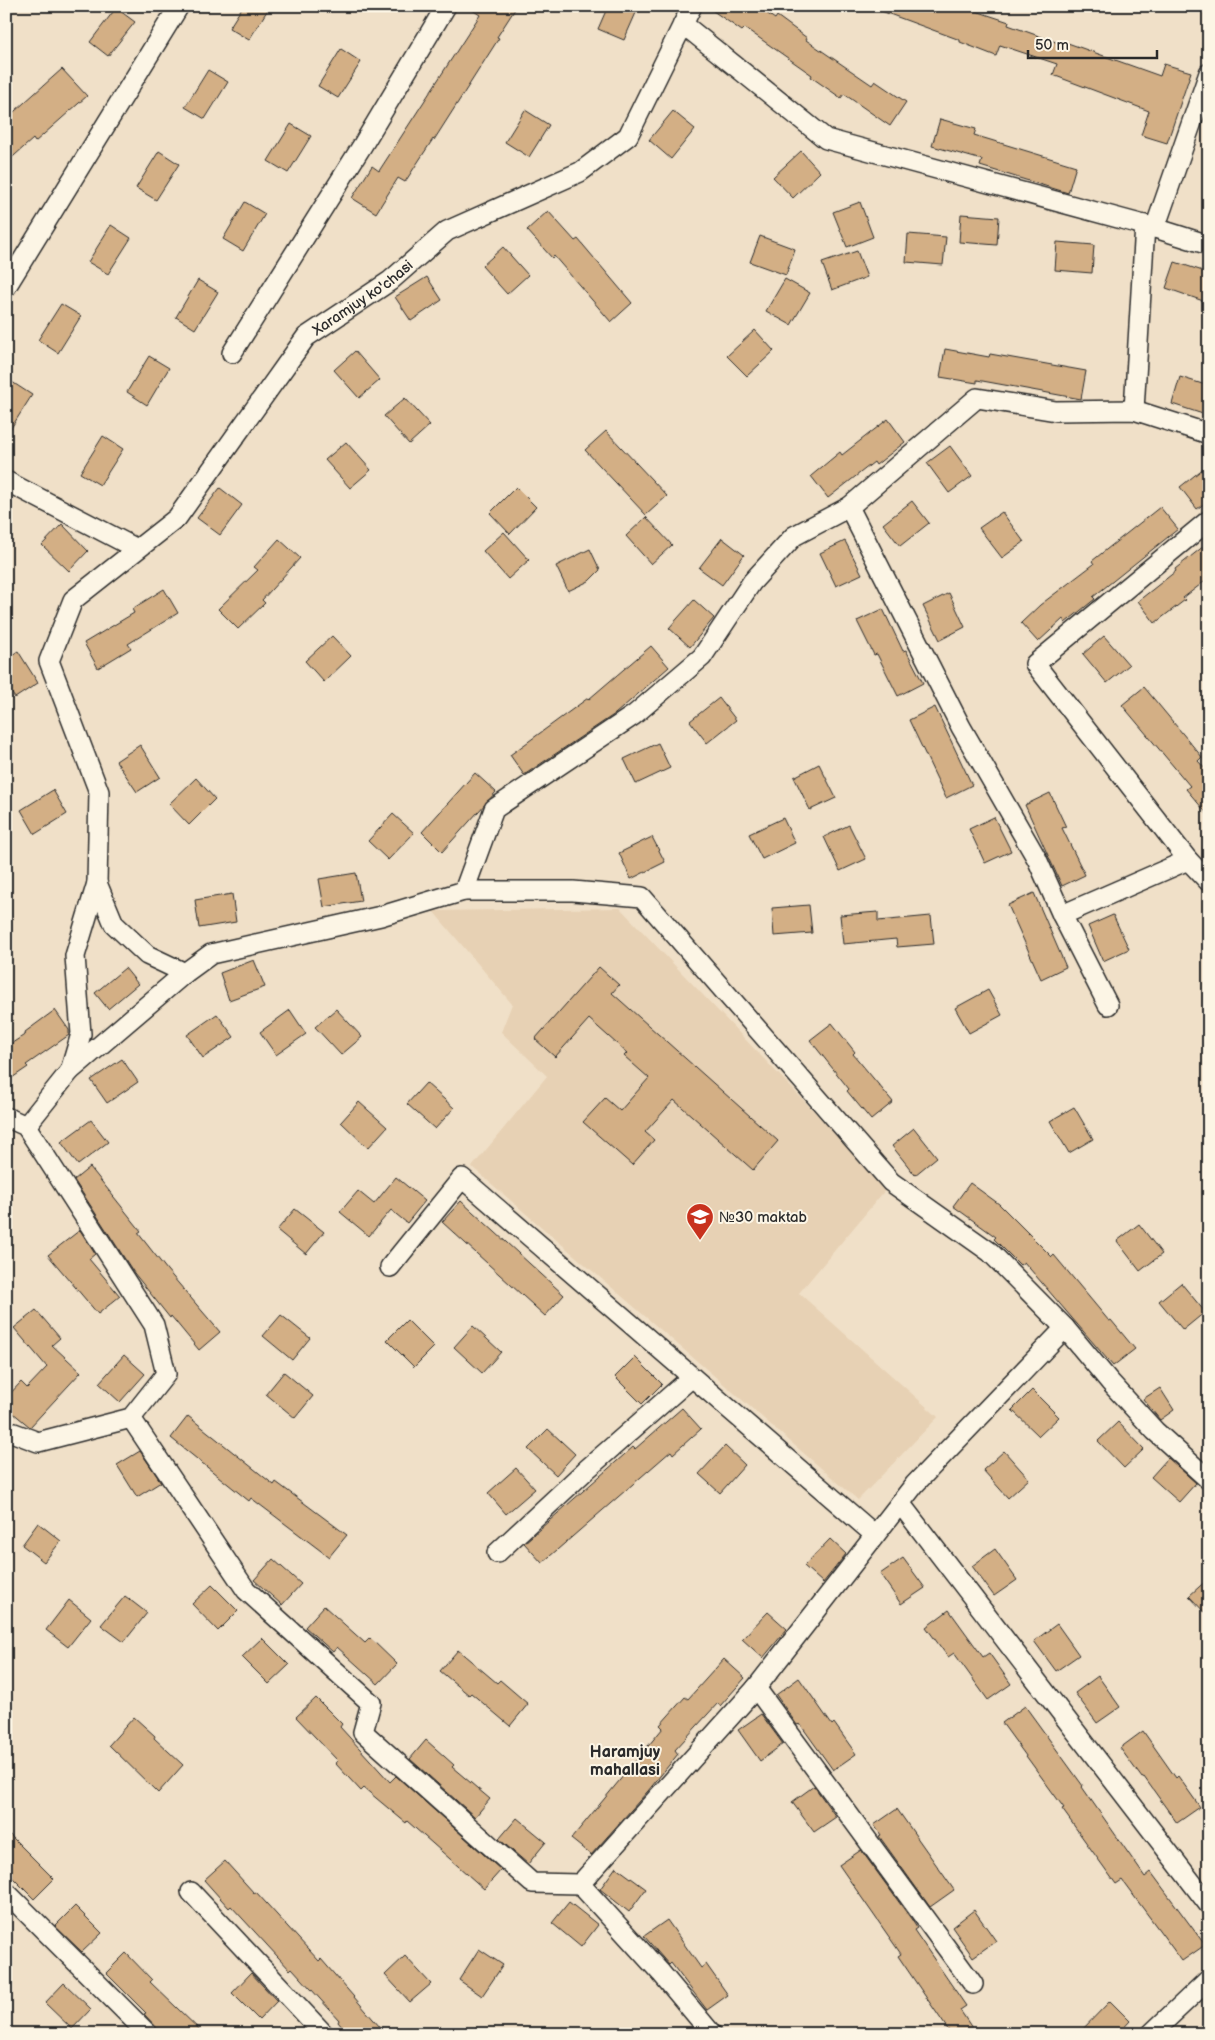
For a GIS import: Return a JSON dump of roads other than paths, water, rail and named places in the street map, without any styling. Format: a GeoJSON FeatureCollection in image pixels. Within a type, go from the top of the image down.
{"type":"FeatureCollection","features":[{"type":"Feature","properties":{"kind":"street"},"geometry":{"type":"LineString","coordinates":[[6,287],[180,6]]}},
{"type":"Feature","properties":{"kind":"street"},"geometry":{"type":"LineString","coordinates":[[232,353],[362,146],[446,6]]}},
{"type":"Feature","properties":{"kind":"street","name":"Xaramjuy ko'chasi"},"geometry":{"type":"LineString","coordinates":[[97,882],[99,792],[49,661],[73,600],[177,518],[306,337],[390,281],[447,231],[580,172],[628,136],[692,6]]}},
{"type":"Feature","properties":{"kind":"street"},"geometry":{"type":"LineString","coordinates":[[683,24],[826,139],[1150,226],[1209,245]]}},
{"type":"Feature","properties":{"kind":"street"},"geometry":{"type":"LineString","coordinates":[[1134,410],[1150,226],[1209,73]]}},
{"type":"Feature","properties":{"kind":"street"},"geometry":{"type":"LineString","coordinates":[[464,891],[494,809],[634,715],[702,657],[752,582],[794,536],[849,507],[977,398],[1056,411],[1134,410],[1209,434]]}},
{"type":"Feature","properties":{"kind":"street"},"geometry":{"type":"LineString","coordinates":[[6,481],[137,549]]}},
{"type":"Feature","properties":{"kind":"street"},"geometry":{"type":"LineString","coordinates":[[849,507],[961,727],[1037,860],[1062,915],[1108,1005]]}},
{"type":"Feature","properties":{"kind":"street"},"geometry":{"type":"LineString","coordinates":[[1209,520],[1035,664],[1188,860],[1209,882]]}},
{"type":"Feature","properties":{"kind":"street"},"geometry":{"type":"LineString","coordinates":[[1062,915],[1188,860]]}},
{"type":"Feature","properties":{"kind":"street"},"geometry":{"type":"LineString","coordinates":[[97,882],[114,924],[147,955],[185,973]]}},
{"type":"Feature","properties":{"kind":"street"},"geometry":{"type":"LineString","coordinates":[[70,1071],[81,1034],[75,956],[97,882]]}},
{"type":"Feature","properties":{"kind":"street"},"geometry":{"type":"LineString","coordinates":[[26,1126],[70,1071],[185,973],[211,954],[381,916],[464,891],[573,891],[642,898],[891,1182],[990,1252],[1065,1328],[1110,1382],[1155,1431],[1209,1480]]}},
{"type":"Feature","properties":{"kind":"street"},"geometry":{"type":"LineString","coordinates":[[6,1116],[26,1126],[154,1325],[166,1374],[131,1418],[38,1442],[6,1430]]}},
{"type":"Feature","properties":{"kind":"street"},"geometry":{"type":"LineString","coordinates":[[390,1268],[462,1178],[875,1535]]}},
{"type":"Feature","properties":{"kind":"street"},"geometry":{"type":"LineString","coordinates":[[580,1884],[756,1688],[915,1484],[1065,1328]]}},
{"type":"Feature","properties":{"kind":"street"},"geometry":{"type":"LineString","coordinates":[[497,1553],[586,1470],[692,1377]]}},
{"type":"Feature","properties":{"kind":"street"},"geometry":{"type":"LineString","coordinates":[[131,1418],[246,1590],[371,1703],[363,1732],[532,1883],[580,1884],[661,1973],[712,2034]]}},
{"type":"Feature","properties":{"kind":"street"},"geometry":{"type":"LineString","coordinates":[[900,1503],[1209,1905]]}},
{"type":"Feature","properties":{"kind":"street"},"geometry":{"type":"LineString","coordinates":[[756,1688],[973,1984]]}},
{"type":"Feature","properties":{"kind":"street"},"geometry":{"type":"LineString","coordinates":[[6,1892],[148,2034]]}},
{"type":"Feature","properties":{"kind":"street"},"geometry":{"type":"LineString","coordinates":[[191,1892],[324,2034]]}},
{"type":"Feature","properties":{"kind":"street"},"geometry":{"type":"LineString","coordinates":[[1151,2034],[1209,1979]]}},
{"type":"Feature","properties":{"kind":"place","name":"№30 maktab"},"geometry":{"type":"Point","coordinates":[700,1241]}},
{"type":"Feature","properties":{"kind":"district","name":"Haramjuy mahallasi"},"geometry":{"type":"Point","coordinates":[625,1761]}}]}
